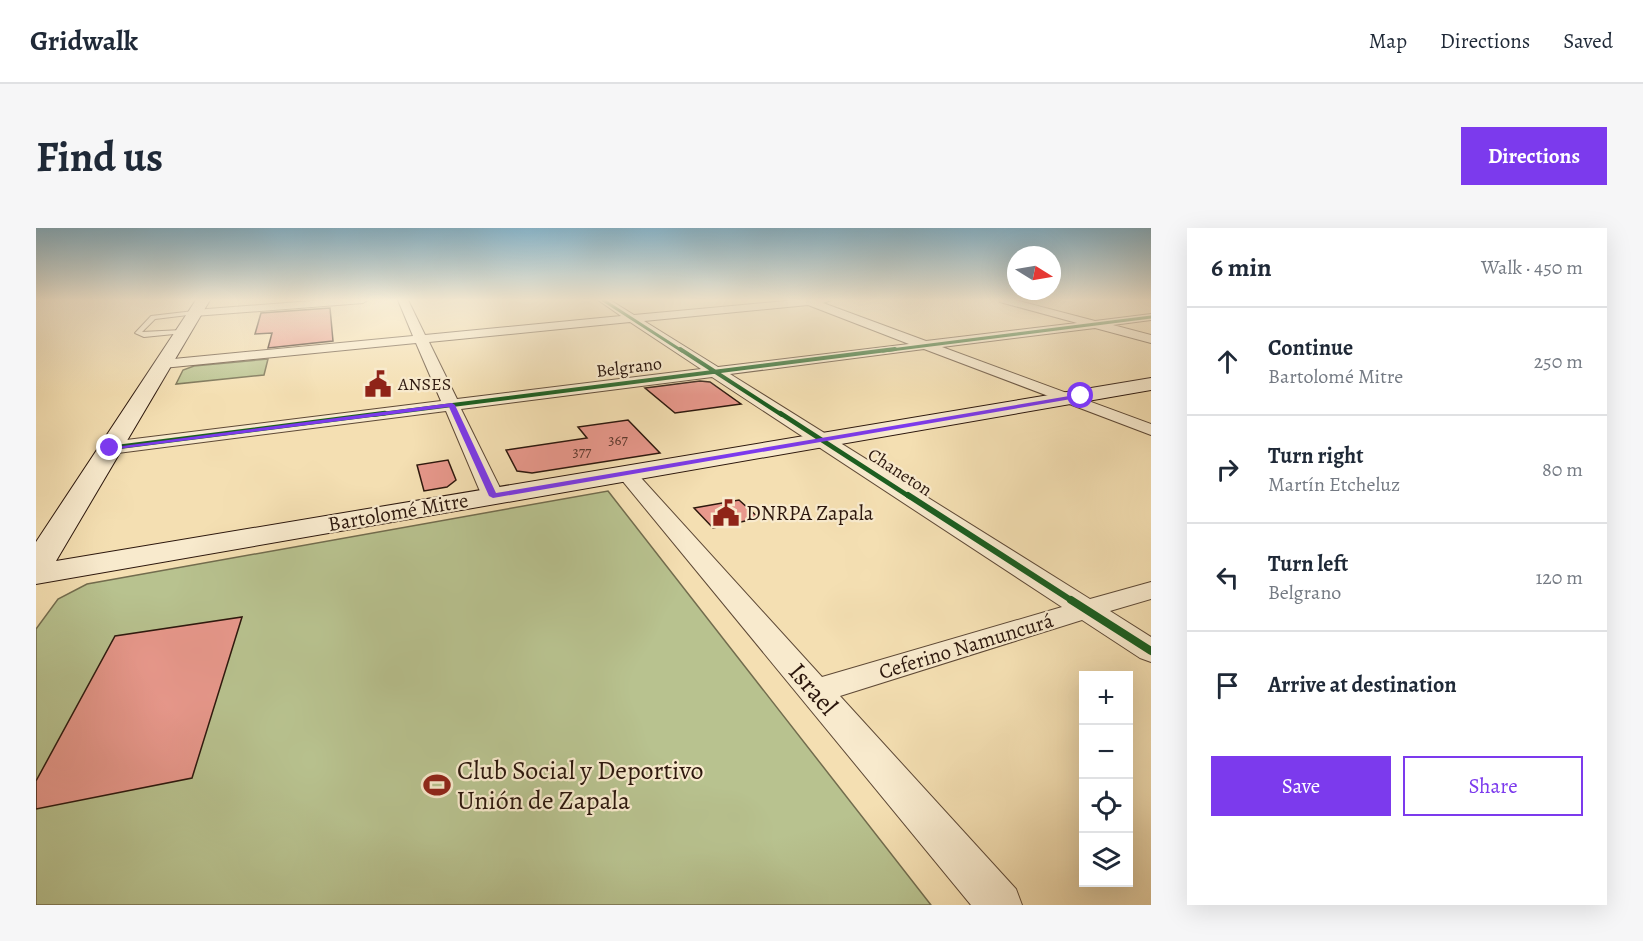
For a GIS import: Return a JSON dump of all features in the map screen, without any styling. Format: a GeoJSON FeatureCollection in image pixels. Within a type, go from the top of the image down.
{"type":"FeatureCollection","features":[{"type":"Feature","properties":{"kind":"main road"},"geometry":{"type":"LineString","coordinates":[[36,567],[183,332]]}},
{"type":"Feature","properties":{"kind":"main road","name":"Bartolomé Mitre"},"geometry":{"type":"LineString","coordinates":[[36,574],[1151,384]]}},
{"type":"Feature","properties":{"kind":"street"},"geometry":{"type":"LineString","coordinates":[[418,332],[493,496]]}},
{"type":"Feature","properties":{"kind":"street"},"geometry":{"type":"LineString","coordinates":[[163,364],[495,332]]}},
{"type":"Feature","properties":{"kind":"street","name":"Chaneton"},"geometry":{"type":"LineString","coordinates":[[653,332],[1151,651]]}},
{"type":"Feature","properties":{"kind":"street"},"geometry":{"type":"LineString","coordinates":[[889,332],[1151,430]]}},
{"type":"Feature","properties":{"kind":"street","name":"Belgrano"},"geometry":{"type":"LineString","coordinates":[[110,448],[1034,332]]}},
{"type":"Feature","properties":{"kind":"street"},"geometry":{"type":"LineString","coordinates":[[1123,332],[1151,339]]}},
{"type":"Feature","properties":{"kind":"street","name":"Israel"},"geometry":{"type":"LineString","coordinates":[[626,473],[1000,905]]}},
{"type":"Feature","properties":{"kind":"street","name":"Ceferino Namuncurá"},"geometry":{"type":"LineString","coordinates":[[815,691],[1151,590]]}},
{"type":"Feature","properties":{"kind":"lane"},"geometry":{"type":"LineString","coordinates":[[139,332],[138,333],[144,335],[152,332]]}},
{"type":"Feature","properties":{"kind":"green space"},"geometry":{"type":"Polygon","coordinates":[[[268,359],[264,375],[176,384],[183,370],[194,366],[268,359]]]}},
{"type":"Feature","properties":{"kind":"green space","name":"Club Social y Deportivo Unión de Zapala"},"geometry":{"type":"Polygon","coordinates":[[[608,491],[931,905],[36,905],[36,629],[58,599],[87,584],[608,491]]]}},
{"type":"Feature","properties":{"kind":"building"},"geometry":{"type":"Polygon","coordinates":[[[256,332],[332,332],[333,341],[268,348],[272,333],[255,334],[256,332]]]}},
{"type":"Feature","properties":{"kind":"building"},"geometry":{"type":"Polygon","coordinates":[[[700,381],[710,382],[741,404],[675,413],[645,388],[700,381]]]}},
{"type":"Feature","properties":{"kind":"building"},"geometry":{"type":"Polygon","coordinates":[[[628,420],[660,453],[532,473],[517,471],[506,450],[587,438],[578,427],[628,420]]]}},
{"type":"Feature","properties":{"kind":"building"},"geometry":{"type":"Polygon","coordinates":[[[448,460],[456,480],[447,487],[424,491],[417,465],[448,460]]]}},
{"type":"Feature","properties":{"kind":"building","name":"DNRPA Zapala"},"geometry":{"type":"Polygon","coordinates":[[[739,500],[759,518],[713,528],[694,508],[739,500]]]}},
{"type":"Feature","properties":{"kind":"building"},"geometry":{"type":"Polygon","coordinates":[[[242,617],[192,778],[36,809],[36,781],[115,636],[242,617]]]}},
{"type":"Feature","properties":{"kind":"cycle path"},"geometry":{"type":"LineString","coordinates":[[652,332],[1151,651]]}},
{"type":"Feature","properties":{"kind":"cycle path"},"geometry":{"type":"LineString","coordinates":[[110,448],[1035,332]]}},
{"type":"Feature","properties":{"kind":"place","name":"ANSES"},"geometry":{"type":"Point","coordinates":[378,384]}},
{"type":"Feature","properties":{"kind":"place","name":"DNRPA Zapala"},"geometry":{"type":"Point","coordinates":[726,513]}},
{"type":"Feature","properties":{"kind":"place","name":"Club Social y Deportivo Unión de Zapala"},"geometry":{"type":"Point","coordinates":[437,785]}},
{"type":"Feature","properties":{"kind":"route"},"geometry":{"type":"LineString","coordinates":[[110,448],[452,405],[493,496],[1081,396]]}}]}
